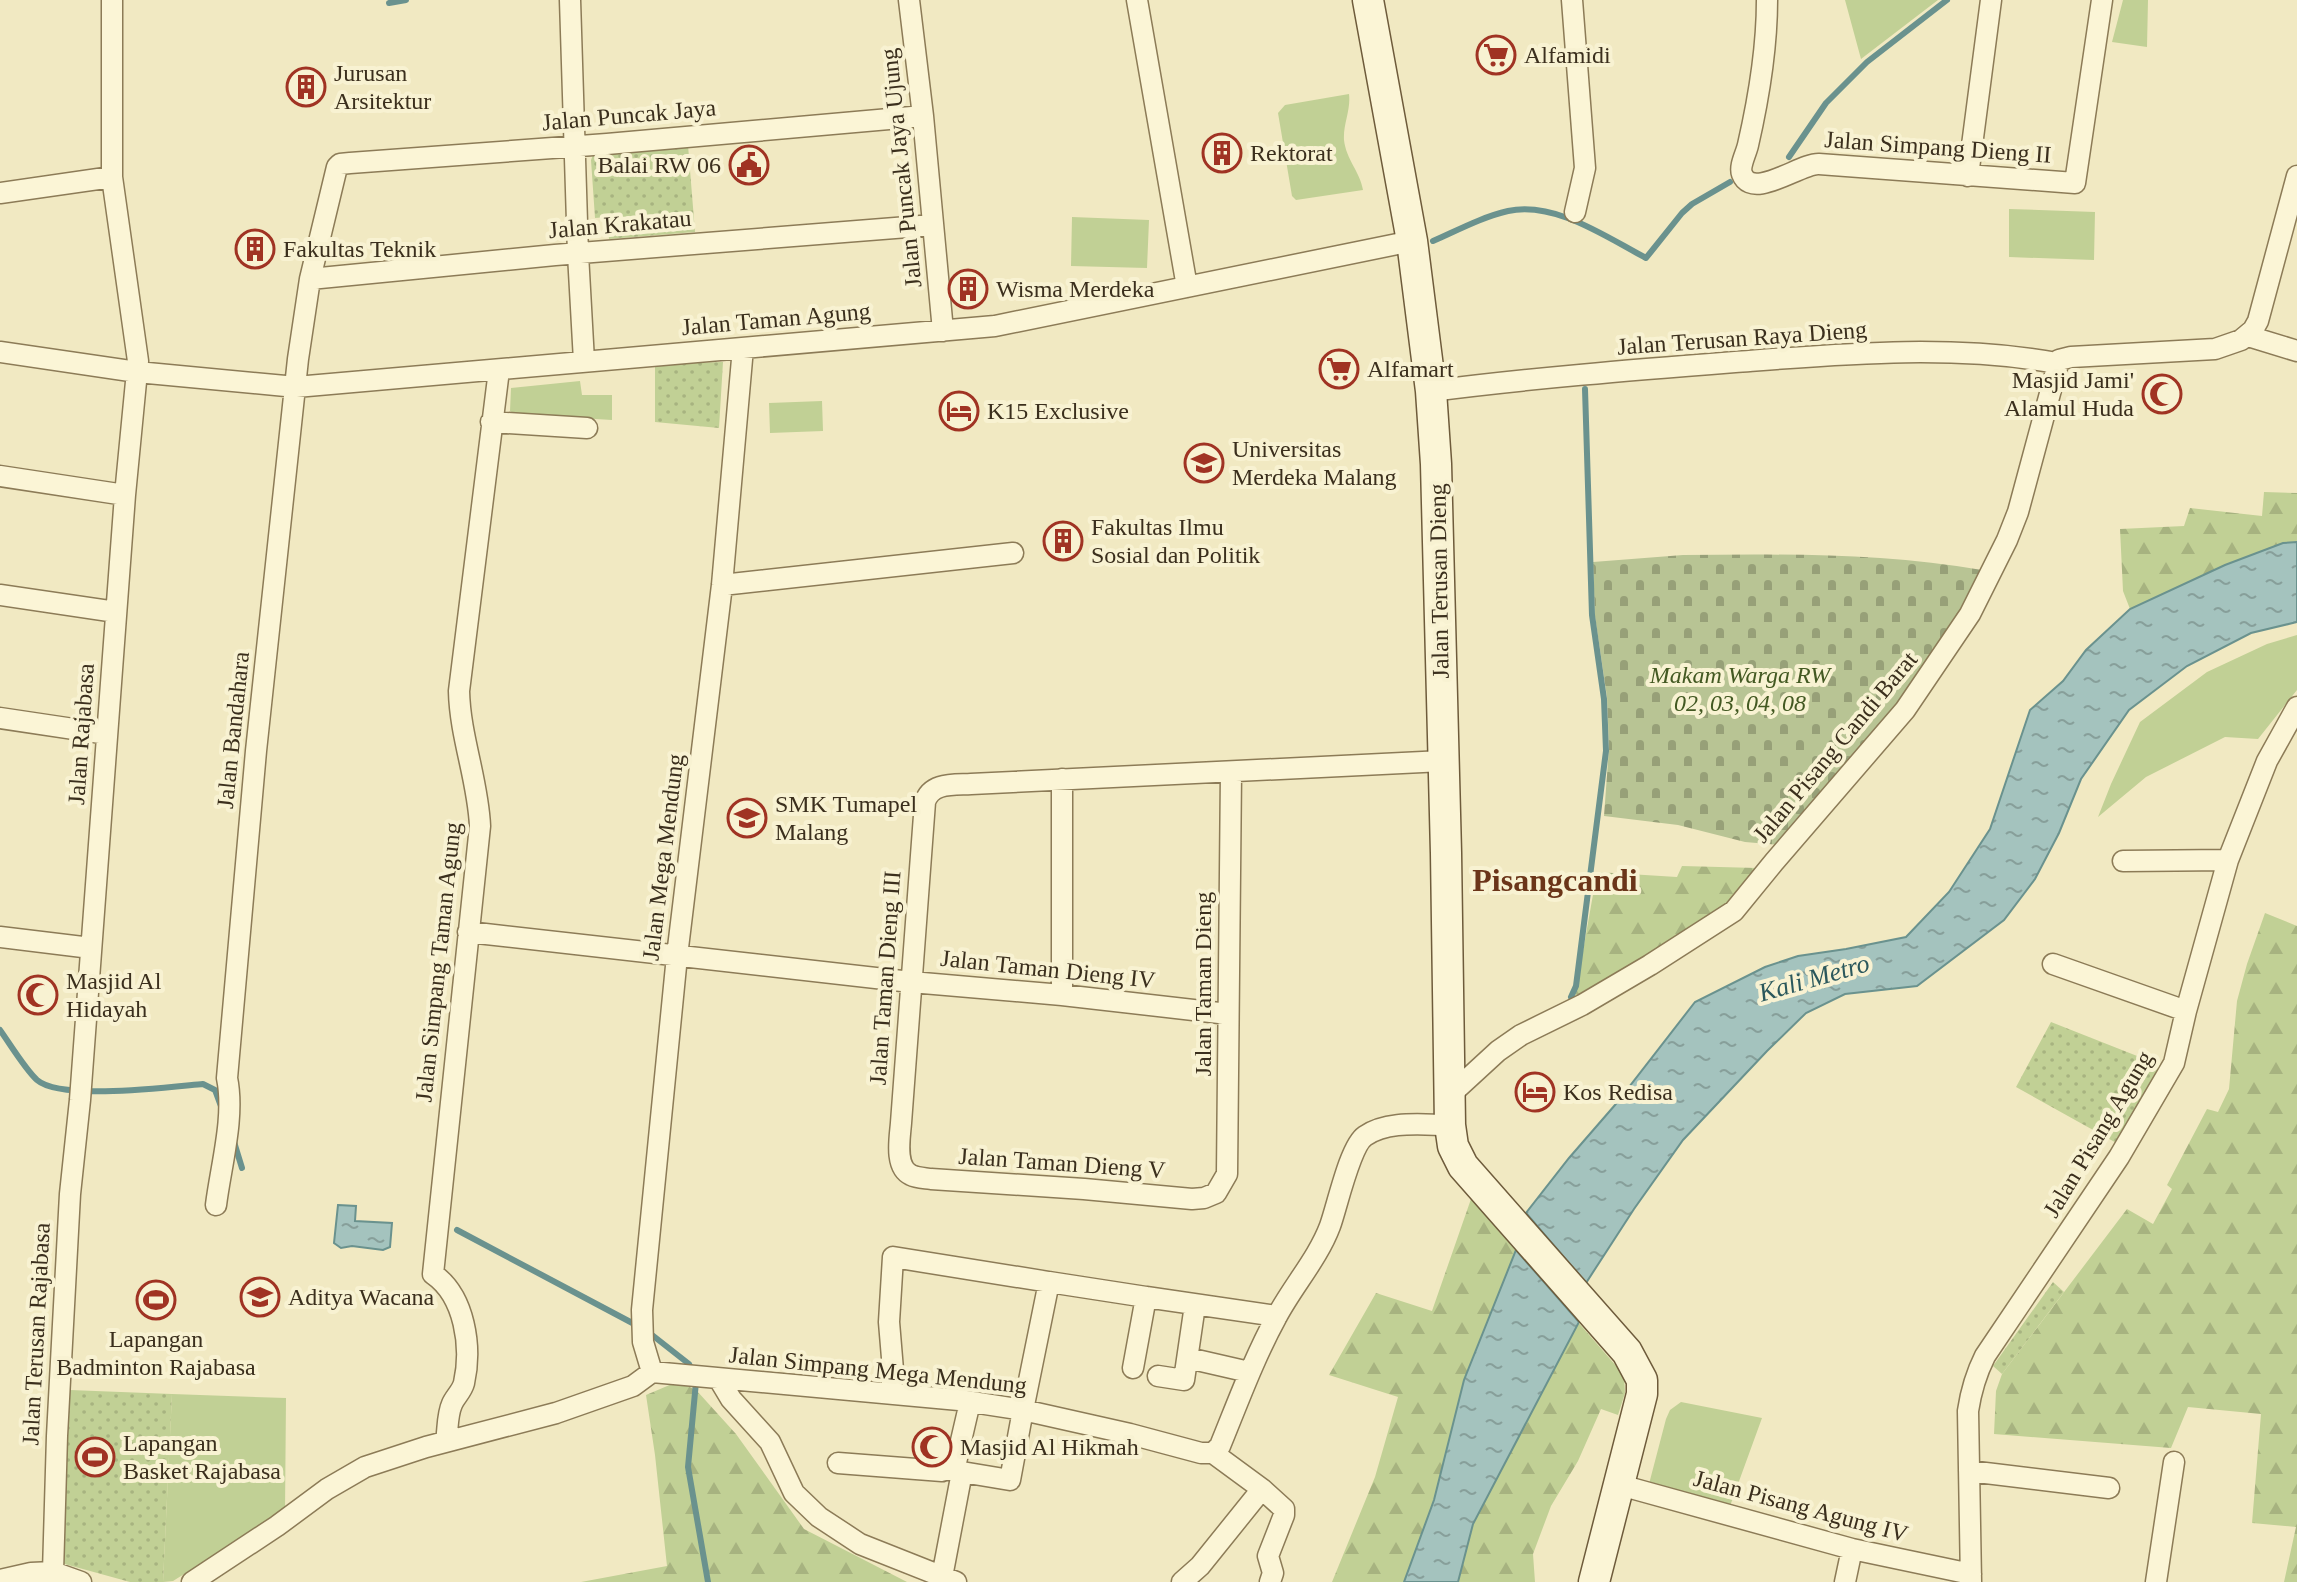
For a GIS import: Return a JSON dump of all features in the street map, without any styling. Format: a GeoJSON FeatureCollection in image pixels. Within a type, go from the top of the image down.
{"type":"FeatureCollection","features":[{"type":"Feature","properties":{"kind":"street","name":"Jalan Rajabasa"},"geometry":{"type":"LineString","coordinates":[[81,1090],[125,495],[138,361],[112,177],[112,0]]}},
{"type":"Feature","properties":{"kind":"street"},"geometry":{"type":"LineString","coordinates":[[570,0],[584,361]]}},
{"type":"Feature","properties":{"kind":"street","name":"Jalan Puncak Jaya Ujung"},"geometry":{"type":"LineString","coordinates":[[909,0],[943,331]]}},
{"type":"Feature","properties":{"kind":"street"},"geometry":{"type":"LineString","coordinates":[[1137,0],[1187,287]]}},
{"type":"Feature","properties":{"kind":"street","name":"Jalan Terusan Dieng"},"geometry":{"type":"LineString","coordinates":[[1368,0],[1412,241],[1431,391],[1436,464],[1449,1110],[1453,1146],[1463,1166],[1635,1364],[1643,1386],[1620,1485]]}},
{"type":"Feature","properties":{"kind":"street"},"geometry":{"type":"LineString","coordinates":[[1572,0],[1585,168],[1575,212]]}},
{"type":"Feature","properties":{"kind":"street","name":"Jalan Simpang Dieng II"},"geometry":{"type":"LineString","coordinates":[[1767,0],[1767,38],[1748,147],[1741,170],[1749,183],[1757,184],[1771,182],[1815,164],[2075,183],[2102,0]]}},
{"type":"Feature","properties":{"kind":"street"},"geometry":{"type":"LineString","coordinates":[[1968,176],[1991,0]]}},
{"type":"Feature","properties":{"kind":"street","name":"Jalan Puncak Jaya"},"geometry":{"type":"LineString","coordinates":[[340,164],[923,116]]}},
{"type":"Feature","properties":{"kind":"street","name":"Jalan Bandahara"},"geometry":{"type":"LineString","coordinates":[[216,1205],[231,1096],[227,1078],[256,751],[298,359],[310,279],[334,172],[340,164]]}},
{"type":"Feature","properties":{"kind":"street"},"geometry":{"type":"LineString","coordinates":[[2057,363],[2064,357],[2215,349],[2235,344],[2248,336],[2261,314],[2297,176]]}},
{"type":"Feature","properties":{"kind":"street"},"geometry":{"type":"LineString","coordinates":[[0,193],[112,177]]}},
{"type":"Feature","properties":{"kind":"street","name":"Jalan Krakatau"},"geometry":{"type":"LineString","coordinates":[[310,279],[933,225]]}},
{"type":"Feature","properties":{"kind":"street","name":"Jalan Taman Agung"},"geometry":{"type":"LineString","coordinates":[[0,352],[137,372],[296,387],[995,326],[1412,241]]}},
{"type":"Feature","properties":{"kind":"street"},"geometry":{"type":"LineString","coordinates":[[2248,336],[2297,351]]}},
{"type":"Feature","properties":{"kind":"street","name":"Jalan Mega Mendung"},"geometry":{"type":"LineString","coordinates":[[652,1372],[643,1336],[642,1310],[677,956],[722,585],[743,348]]}},
{"type":"Feature","properties":{"kind":"street","name":"Jalan Terusan Raya Dieng"},"geometry":{"type":"LineString","coordinates":[[1431,391],[1819,356],[1942,353],[2020,357],[2057,363]]}},
{"type":"Feature","properties":{"kind":"street","name":"Jalan Pisang Candi Barat"},"geometry":{"type":"LineString","coordinates":[[1449,1110],[1498,1051],[1521,1035],[1582,1005],[1650,965],[1734,911],[1905,710],[1970,614],[2007,540],[2036,448],[2057,363]]}},
{"type":"Feature","properties":{"kind":"street","name":"Jalan Simpang Taman Agung"},"geometry":{"type":"LineString","coordinates":[[446,1441],[451,1405],[464,1386],[467,1350],[463,1316],[442,1281],[433,1274],[480,826],[459,691],[499,370]]}},
{"type":"Feature","properties":{"kind":"street"},"geometry":{"type":"LineString","coordinates":[[491,422],[587,428]]}},
{"type":"Feature","properties":{"kind":"street"},"geometry":{"type":"LineString","coordinates":[[0,476],[125,495]]}},
{"type":"Feature","properties":{"kind":"street"},"geometry":{"type":"LineString","coordinates":[[722,585],[1013,553]]}},
{"type":"Feature","properties":{"kind":"street"},"geometry":{"type":"LineString","coordinates":[[0,595],[116,612]]}},
{"type":"Feature","properties":{"kind":"street","name":"Jalan Pisang Agung"},"geometry":{"type":"LineString","coordinates":[[1971,1578],[1968,1411],[1977,1372],[2112,1169],[2174,1063],[2228,860],[2267,761],[2289,737],[2297,707]]}},
{"type":"Feature","properties":{"kind":"street"},"geometry":{"type":"LineString","coordinates":[[0,718],[107,734]]}},
{"type":"Feature","properties":{"kind":"street"},"geometry":{"type":"LineString","coordinates":[[1062,995],[1062,779],[1443,761]]}},
{"type":"Feature","properties":{"kind":"street","name":"Jalan Taman Dieng"},"geometry":{"type":"LineString","coordinates":[[1216,1193],[1227,1174],[1229,1143],[1231,772]]}},
{"type":"Feature","properties":{"kind":"street","name":"Jalan Taman Dieng III"},"geometry":{"type":"LineString","coordinates":[[905,1171],[900,1137],[925,802],[931,791],[941,786],[1062,779]]}},
{"type":"Feature","properties":{"kind":"street"},"geometry":{"type":"LineString","coordinates":[[2123,861],[2228,860]]}},
{"type":"Feature","properties":{"kind":"street","name":"Jalan Taman Dieng IV"},"geometry":{"type":"LineString","coordinates":[[468,932],[1228,1014]]}},
{"type":"Feature","properties":{"kind":"street"},"geometry":{"type":"LineString","coordinates":[[0,937],[91,948]]}},
{"type":"Feature","properties":{"kind":"street"},"geometry":{"type":"LineString","coordinates":[[2053,964],[2186,1011]]}},
{"type":"Feature","properties":{"kind":"street","name":"Jalan Terusan Rajabasa"},"geometry":{"type":"LineString","coordinates":[[53,1572],[70,1194],[81,1090]]}},
{"type":"Feature","properties":{"kind":"street"},"geometry":{"type":"LineString","coordinates":[[1270,1582],[1273,1573],[1268,1556],[1284,1509],[1213,1453],[1220,1446],[1249,1372],[1277,1316],[1329,1228],[1360,1140],[1372,1132],[1449,1110]]}},
{"type":"Feature","properties":{"kind":"street","name":"Jalan Taman Dieng V"},"geometry":{"type":"LineString","coordinates":[[905,1171],[913,1176],[931,1179],[1192,1199],[1216,1193]]}},
{"type":"Feature","properties":{"kind":"street"},"geometry":{"type":"LineString","coordinates":[[891,1393],[893,1370],[889,1322],[893,1257],[1277,1316]]}},
{"type":"Feature","properties":{"kind":"street"},"geometry":{"type":"LineString","coordinates":[[838,1463],[958,1472],[1010,1480],[1049,1282]]}},
{"type":"Feature","properties":{"kind":"street"},"geometry":{"type":"LineString","coordinates":[[1133,1368],[1146,1297]]}},
{"type":"Feature","properties":{"kind":"street"},"geometry":{"type":"LineString","coordinates":[[1158,1376],[1184,1380],[1195,1305]]}},
{"type":"Feature","properties":{"kind":"street"},"geometry":{"type":"LineString","coordinates":[[1188,1358],[1249,1372]]}},
{"type":"Feature","properties":{"kind":"street"},"geometry":{"type":"LineString","coordinates":[[192,1582],[353,1473],[380,1461],[446,1441],[556,1413],[633,1386],[652,1372]]}},
{"type":"Feature","properties":{"kind":"street","name":"Jalan Simpang Mega Mendung"},"geometry":{"type":"LineString","coordinates":[[652,1372],[970,1402],[1023,1410],[1201,1453],[1213,1453]]}},
{"type":"Feature","properties":{"kind":"street"},"geometry":{"type":"LineString","coordinates":[[712,1378],[770,1442],[794,1493],[819,1517],[860,1544],[949,1580],[958,1472],[970,1402]]}},
{"type":"Feature","properties":{"kind":"street"},"geometry":{"type":"LineString","coordinates":[[2156,1582],[2174,1462]]}},
{"type":"Feature","properties":{"kind":"street"},"geometry":{"type":"LineString","coordinates":[[1969,1471],[2109,1488]]}},
{"type":"Feature","properties":{"kind":"street"},"geometry":{"type":"LineString","coordinates":[[1594,1582],[1620,1485]]}},
{"type":"Feature","properties":{"kind":"street","name":"Jalan Pisang Agung IV"},"geometry":{"type":"LineString","coordinates":[[1620,1485],[1852,1549],[1971,1578]]}},
{"type":"Feature","properties":{"kind":"street"},"geometry":{"type":"LineString","coordinates":[[1182,1582],[1200,1566],[1262,1489]]}},
{"type":"Feature","properties":{"kind":"street"},"geometry":{"type":"LineString","coordinates":[[1845,1582],[1852,1549]]}},
{"type":"Feature","properties":{"kind":"street"},"geometry":{"type":"LineString","coordinates":[[0,1580],[53,1572],[81,1582]]}},
{"type":"Feature","properties":{"kind":"green space"},"geometry":{"type":"Polygon","coordinates":[[[1845,0],[1938,0],[1861,59],[1845,0]]]}},
{"type":"Feature","properties":{"kind":"green space"},"geometry":{"type":"Polygon","coordinates":[[[2123,0],[2148,0],[2147,47],[2112,42],[2123,0]]]}},
{"type":"Feature","properties":{"kind":"green space"},"geometry":{"type":"Polygon","coordinates":[[[1349,94],[1344,140],[1363,190],[1296,200],[1292,196],[1278,113],[1285,105],[1349,94]]]}},
{"type":"Feature","properties":{"kind":"green space"},"geometry":{"type":"Polygon","coordinates":[[[688,145],[695,232],[609,239],[607,217],[595,218],[593,155],[688,145]]]}},
{"type":"Feature","properties":{"kind":"green space"},"geometry":{"type":"Polygon","coordinates":[[[2009,209],[2095,212],[2094,260],[2009,257],[2009,209]]]}},
{"type":"Feature","properties":{"kind":"green space"},"geometry":{"type":"Polygon","coordinates":[[[1072,217],[1149,220],[1147,268],[1071,266],[1072,217]]]}},
{"type":"Feature","properties":{"kind":"green space"},"geometry":{"type":"Polygon","coordinates":[[[723,362],[719,428],[655,422],[655,364],[723,362]]]}},
{"type":"Feature","properties":{"kind":"green space"},"geometry":{"type":"Polygon","coordinates":[[[580,381],[582,395],[612,395],[612,420],[515,414],[510,411],[511,388],[580,381]]]}},
{"type":"Feature","properties":{"kind":"green space"},"geometry":{"type":"Polygon","coordinates":[[[822,401],[823,431],[770,433],[769,403],[822,401]]]}},
{"type":"Feature","properties":{"kind":"green space"},"geometry":{"type":"Polygon","coordinates":[[[2264,492],[2297,493],[2297,542],[2283,543],[2225,565],[2130,609],[2123,591],[2120,529],[2184,526],[2190,508],[2262,516],[2264,492]]]}},
{"type":"Feature","properties":{"kind":"green space","name":"Makam Warga RW 02, 03, 04, 08"},"geometry":{"type":"Polygon","coordinates":[[[1683,555],[1870,558],[1982,570],[1967,603],[1904,704],[1780,845],[1745,842],[1678,825],[1604,816],[1609,748],[1607,697],[1595,616],[1593,562],[1683,555]]]}},
{"type":"Feature","properties":{"kind":"green space"},"geometry":{"type":"Polygon","coordinates":[[[2297,635],[2297,690],[2258,739],[2225,737],[2146,777],[2098,817],[2140,722],[2207,672],[2267,644],[2297,635]]]}},
{"type":"Feature","properties":{"kind":"green space"},"geometry":{"type":"Polygon","coordinates":[[[1682,866],[1757,868],[1720,913],[1575,996],[1597,872],[1677,877],[1682,866]]]}},
{"type":"Feature","properties":{"kind":"green space"},"geometry":{"type":"Polygon","coordinates":[[[2265,913],[2297,926],[2297,1582],[2284,1582],[2296,1527],[2252,1523],[2261,1414],[2188,1407],[2171,1448],[1994,1434],[1996,1391],[2002,1374],[2127,1209],[2153,1224],[2172,1189],[2167,1185],[2207,1109],[2218,1112],[2229,1089],[2237,1001],[2265,913]]]}},
{"type":"Feature","properties":{"kind":"green space"},"geometry":{"type":"Polygon","coordinates":[[[2051,1022],[2165,1067],[2120,1145],[2016,1087],[2051,1022]]]}},
{"type":"Feature","properties":{"kind":"green space"},"geometry":{"type":"Polygon","coordinates":[[[1471,1199],[1624,1375],[1625,1393],[1618,1415],[1601,1409],[1578,1461],[1551,1506],[1533,1554],[1535,1582],[1332,1582],[1375,1477],[1398,1397],[1329,1375],[1376,1293],[1432,1311],[1471,1199]]]}},
{"type":"Feature","properties":{"kind":"green space"},"geometry":{"type":"Polygon","coordinates":[[[2053,1282],[2064,1292],[2002,1374],[1993,1366],[2053,1282]]]}},
{"type":"Feature","properties":{"kind":"green space"},"geometry":{"type":"Polygon","coordinates":[[[679,1381],[697,1391],[736,1434],[804,1529],[907,1582],[581,1582],[667,1566],[646,1395],[679,1381]]]}},
{"type":"Feature","properties":{"kind":"green space"},"geometry":{"type":"Polygon","coordinates":[[[70,1390],[172,1394],[163,1582],[130,1582],[61,1563],[70,1390]]]}},
{"type":"Feature","properties":{"kind":"green space"},"geometry":{"type":"Polygon","coordinates":[[[172,1394],[286,1398],[285,1511],[173,1581],[163,1582],[172,1394]]]}},
{"type":"Feature","properties":{"kind":"green space"},"geometry":{"type":"Polygon","coordinates":[[[1681,1402],[1762,1418],[1730,1506],[1649,1484],[1666,1419],[1670,1410],[1681,1402]]]}},
{"type":"Feature","properties":{"kind":"water","name":"Kali Metro"},"geometry":{"type":"Polygon","coordinates":[[[2297,542],[2297,622],[2251,633],[2187,666],[2129,710],[2081,779],[2059,833],[2035,879],[2004,920],[1917,986],[1845,994],[1806,1013],[1683,1140],[1586,1283],[1526,1213],[1695,1002],[1765,967],[1798,956],[1906,937],[1949,892],[1990,829],[2030,710],[2063,681],[2086,650],[2130,609],[2225,565],[2283,543],[2297,542]]]}},
{"type":"Feature","properties":{"kind":"water"},"geometry":{"type":"Polygon","coordinates":[[[338,1205],[356,1206],[355,1221],[392,1223],[390,1247],[383,1250],[352,1246],[341,1248],[334,1243],[338,1205]]]}},
{"type":"Feature","properties":{"kind":"water"},"geometry":{"type":"Polygon","coordinates":[[[1516,1250],[1579,1322],[1473,1524],[1458,1582],[1404,1582],[1434,1500],[1464,1380],[1516,1250]]]}},
{"type":"Feature","properties":{"kind":"waterway"},"geometry":{"type":"LineString","coordinates":[[389,3],[406,0]]}},
{"type":"Feature","properties":{"kind":"waterway"},"geometry":{"type":"LineString","coordinates":[[1789,157],[1826,103],[1867,62],[1947,0]]}},
{"type":"Feature","properties":{"kind":"waterway"},"geometry":{"type":"LineString","coordinates":[[1433,241],[1489,217],[1526,209],[1544,211],[1580,223],[1646,258],[1682,213],[1730,182]]}},
{"type":"Feature","properties":{"kind":"waterway"},"geometry":{"type":"LineString","coordinates":[[1571,997],[1576,986],[1606,751],[1604,699],[1592,615],[1585,389]]}},
{"type":"Feature","properties":{"kind":"waterway"},"geometry":{"type":"LineString","coordinates":[[0,1030],[32,1075],[50,1086],[68,1090],[117,1091],[203,1084],[215,1090],[222,1109]]}},
{"type":"Feature","properties":{"kind":"waterway"},"geometry":{"type":"LineString","coordinates":[[234,1142],[242,1168]]}},
{"type":"Feature","properties":{"kind":"waterway"},"geometry":{"type":"LineString","coordinates":[[457,1230],[638,1326]]}},
{"type":"Feature","properties":{"kind":"waterway"},"geometry":{"type":"LineString","coordinates":[[647,1331],[689,1364],[692,1371]]}},
{"type":"Feature","properties":{"kind":"waterway"},"geometry":{"type":"LineString","coordinates":[[696,1382],[688,1467],[708,1582]]}},
{"type":"Feature","properties":{"kind":"place","name":"Alfamidi"},"geometry":{"type":"Point","coordinates":[1496,55]}},
{"type":"Feature","properties":{"kind":"place","name":"Jurusan Arsitektur"},"geometry":{"type":"Point","coordinates":[306,87]}},
{"type":"Feature","properties":{"kind":"place","name":"Rektorat"},"geometry":{"type":"Point","coordinates":[1222,153]}},
{"type":"Feature","properties":{"kind":"place","name":"Balai RW 06"},"geometry":{"type":"Point","coordinates":[749,165]}},
{"type":"Feature","properties":{"kind":"place","name":"Fakultas Teknik"},"geometry":{"type":"Point","coordinates":[255,249]}},
{"type":"Feature","properties":{"kind":"place","name":"Wisma Merdeka"},"geometry":{"type":"Point","coordinates":[968,289]}},
{"type":"Feature","properties":{"kind":"place","name":"Alfamart"},"geometry":{"type":"Point","coordinates":[1339,369]}},
{"type":"Feature","properties":{"kind":"place","name":"Masjid Jami' Alamul Huda"},"geometry":{"type":"Point","coordinates":[2162,394]}},
{"type":"Feature","properties":{"kind":"place","name":"K15 Exclusive"},"geometry":{"type":"Point","coordinates":[959,411]}},
{"type":"Feature","properties":{"kind":"place","name":"Universitas Merdeka Malang"},"geometry":{"type":"Point","coordinates":[1204,463]}},
{"type":"Feature","properties":{"kind":"place","name":"Fakultas Ilmu Sosial dan Politik"},"geometry":{"type":"Point","coordinates":[1063,541]}},
{"type":"Feature","properties":{"kind":"place","name":"SMK Tumapel Malang"},"geometry":{"type":"Point","coordinates":[747,818]}},
{"type":"Feature","properties":{"kind":"place","name":"Masjid Al Hidayah"},"geometry":{"type":"Point","coordinates":[38,995]}},
{"type":"Feature","properties":{"kind":"place","name":"Kos Redisa"},"geometry":{"type":"Point","coordinates":[1535,1092]}},
{"type":"Feature","properties":{"kind":"place","name":"Aditya Wacana"},"geometry":{"type":"Point","coordinates":[260,1297]}},
{"type":"Feature","properties":{"kind":"place","name":"Lapangan Badminton Rajabasa"},"geometry":{"type":"Point","coordinates":[156,1300]}},
{"type":"Feature","properties":{"kind":"place","name":"Masjid Al Hikmah"},"geometry":{"type":"Point","coordinates":[932,1447]}},
{"type":"Feature","properties":{"kind":"place","name":"Lapangan Basket Rajabasa"},"geometry":{"type":"Point","coordinates":[95,1457]}},
{"type":"Feature","properties":{"kind":"district","name":"Pisangcandi"},"geometry":{"type":"Point","coordinates":[1555,880]}}]}
